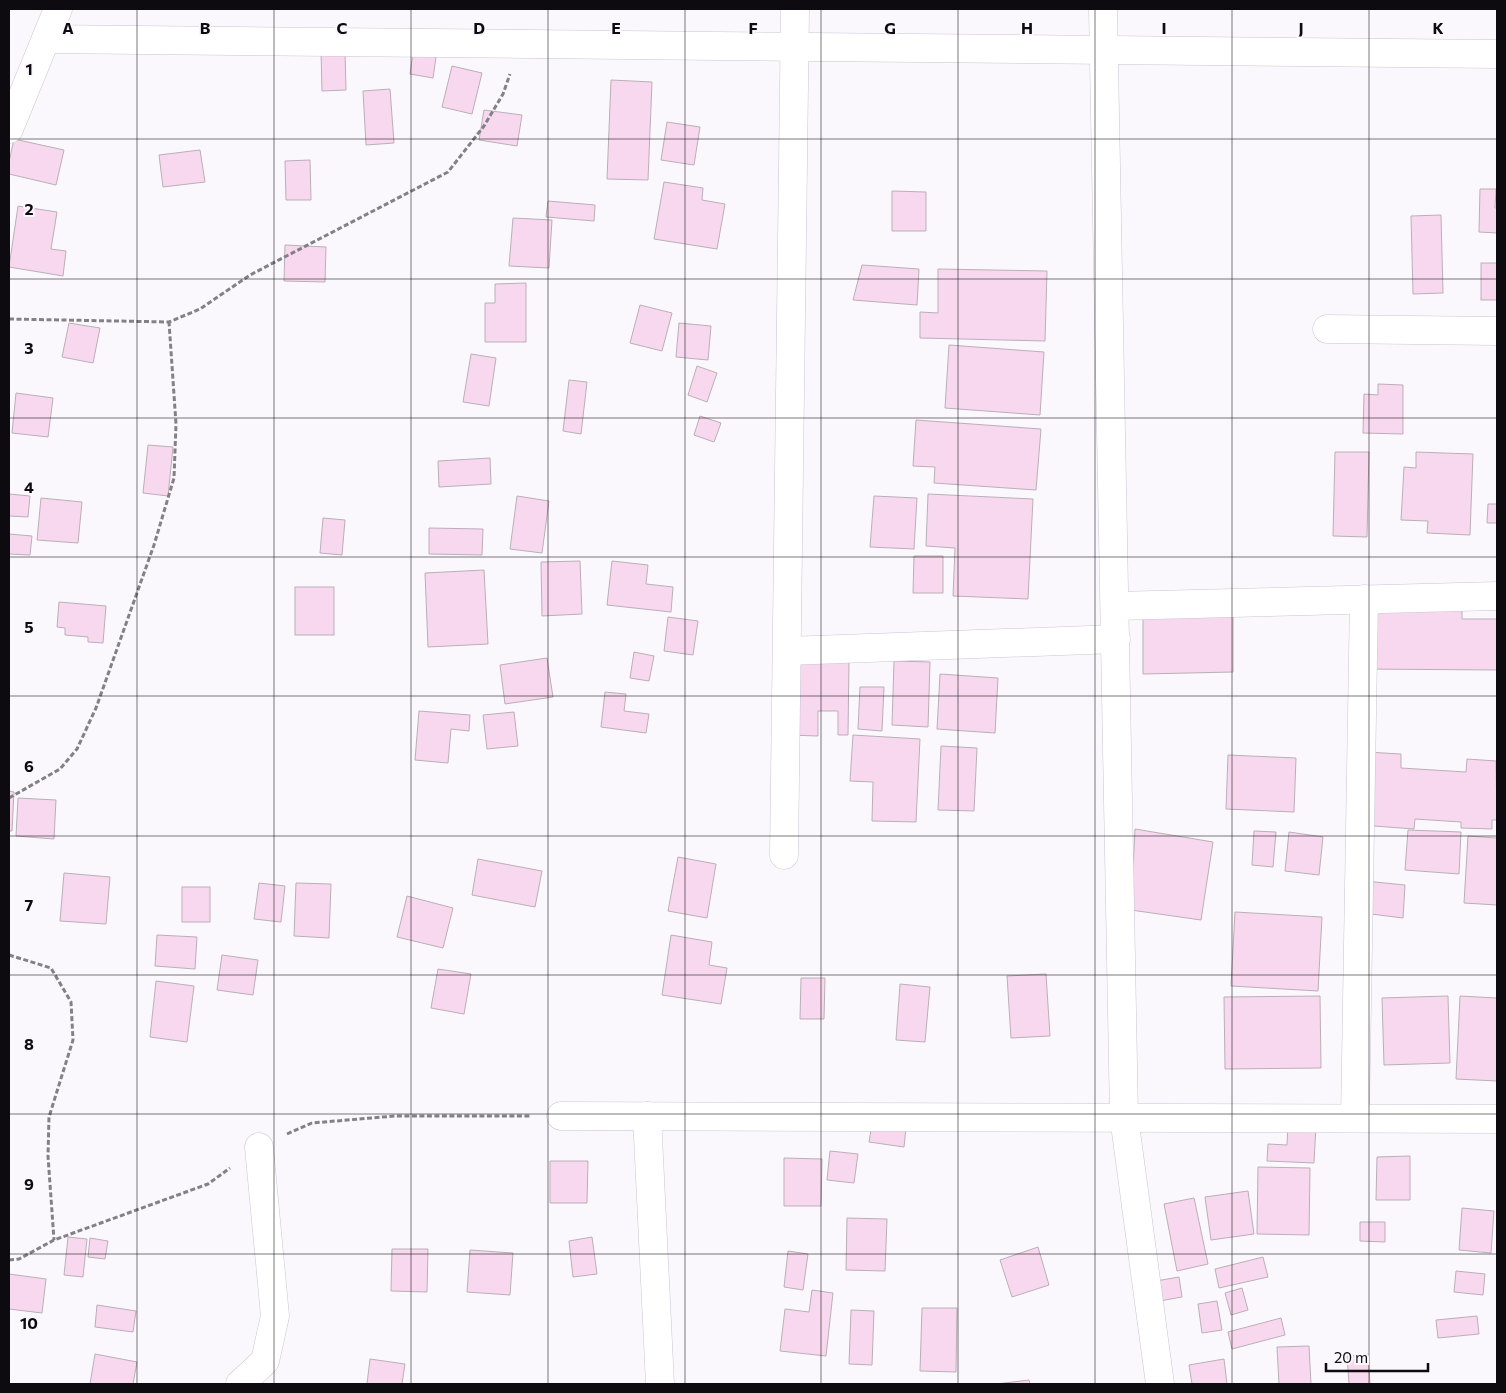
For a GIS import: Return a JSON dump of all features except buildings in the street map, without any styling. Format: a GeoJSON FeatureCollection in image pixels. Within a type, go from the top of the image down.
{"type":"FeatureCollection","features":[{"type":"Feature","properties":{"kind":"street"},"geometry":{"type":"LineString","coordinates":[[9,130],[58,9]]}},
{"type":"Feature","properties":{"kind":"street"},"geometry":{"type":"LineString","coordinates":[[784,855],[795,9]]}},
{"type":"Feature","properties":{"kind":"street"},"geometry":{"type":"LineString","coordinates":[[1103,9],[1124,1117],[1160,1384]]}},
{"type":"Feature","properties":{"kind":"street"},"geometry":{"type":"LineString","coordinates":[[46,39],[1497,54]]}},
{"type":"Feature","properties":{"kind":"street"},"geometry":{"type":"LineString","coordinates":[[1327,328],[1497,330]]}},
{"type":"Feature","properties":{"kind":"street"},"geometry":{"type":"LineString","coordinates":[[1115,606],[1497,596]]}},
{"type":"Feature","properties":{"kind":"street"},"geometry":{"type":"LineString","coordinates":[[1355,1118],[1364,599]]}},
{"type":"Feature","properties":{"kind":"street"},"geometry":{"type":"LineString","coordinates":[[787,651],[1116,639]]}},
{"type":"Feature","properties":{"kind":"street"},"geometry":{"type":"LineString","coordinates":[[561,1116],[1497,1118]]}},
{"type":"Feature","properties":{"kind":"street"},"geometry":{"type":"LineString","coordinates":[[647,1116],[660,1384]]}},
{"type":"Feature","properties":{"kind":"street"},"geometry":{"type":"LineString","coordinates":[[240,1384],[265,1361],[275,1316],[259,1147]]}},
{"type":"Feature","properties":{"kind":"path"},"geometry":{"type":"LineString","coordinates":[[9,320],[170,322],[200,309],[250,274],[448,172],[484,126],[503,94],[520,44]]}},
{"type":"Feature","properties":{"kind":"path"},"geometry":{"type":"LineString","coordinates":[[9,798],[60,769],[77,750],[96,708],[154,545],[174,478],[176,424],[170,322]]}},
{"type":"Feature","properties":{"kind":"path"},"geometry":{"type":"LineString","coordinates":[[9,955],[51,968],[71,1002],[73,1040],[49,1117],[48,1156],[54,1240]]}}]}
